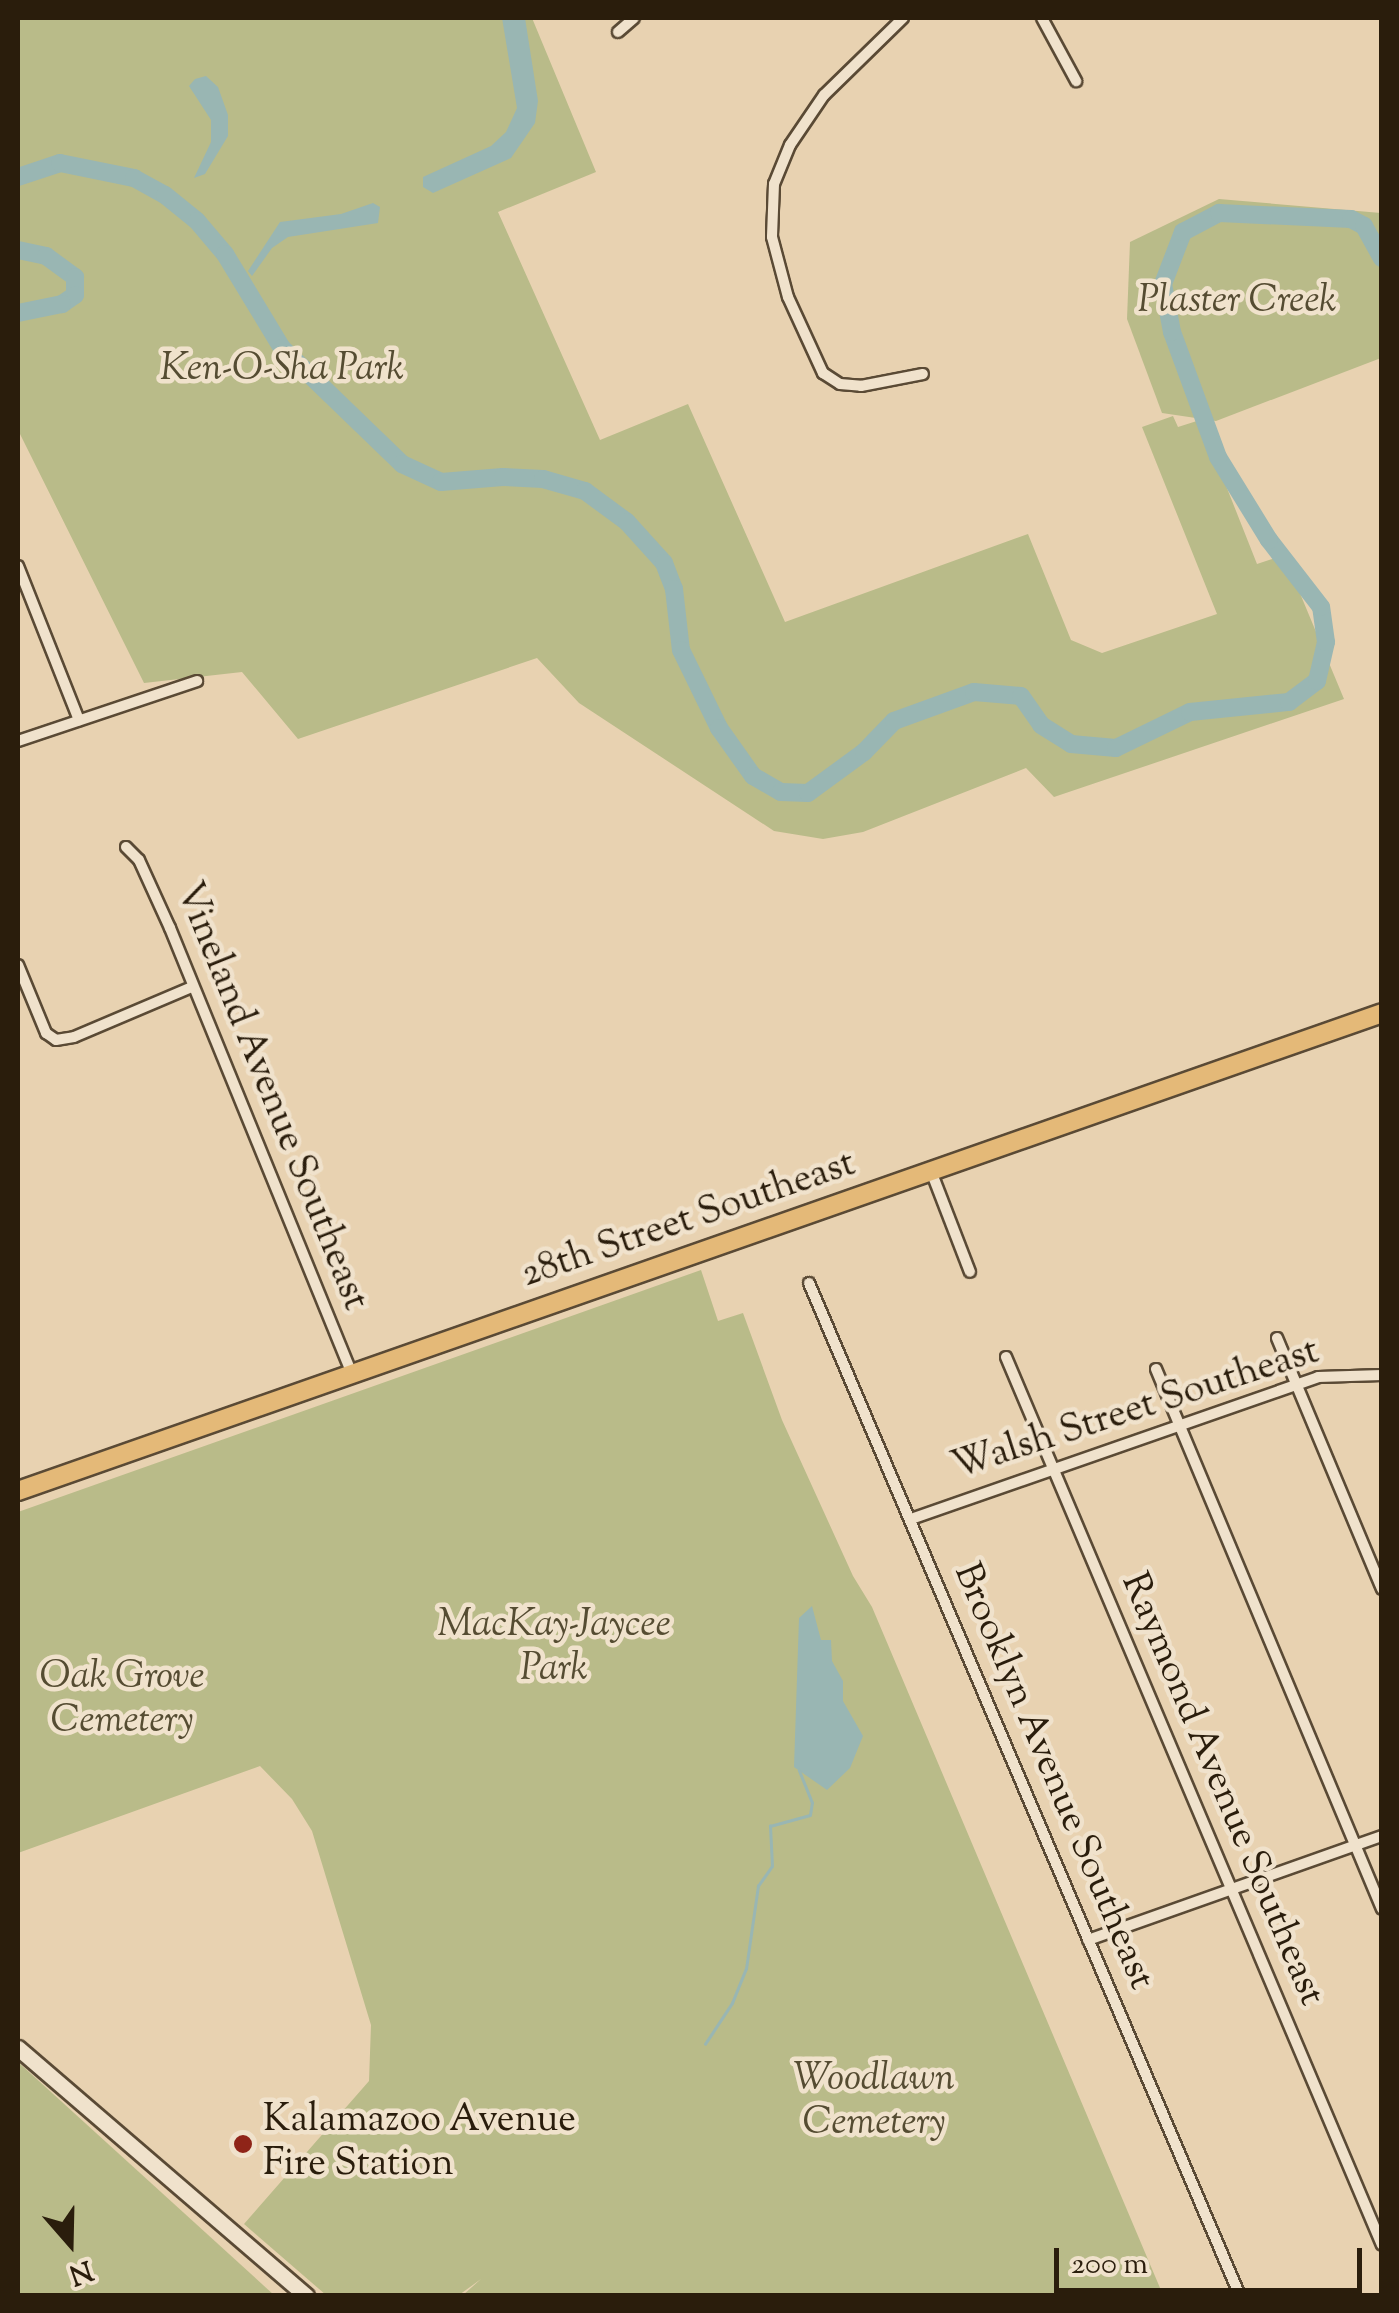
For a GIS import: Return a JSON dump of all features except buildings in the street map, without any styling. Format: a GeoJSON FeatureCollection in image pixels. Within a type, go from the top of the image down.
{"type":"FeatureCollection","features":[{"type":"Feature","properties":{"kind":"main road","name":"28th Street Southeast"},"geometry":{"type":"LineString","coordinates":[[18,1491],[1382,1013]]}},
{"type":"Feature","properties":{"kind":"main road"},"geometry":{"type":"LineString","coordinates":[[18,2048],[306,2296]]}},
{"type":"Feature","properties":{"kind":"street"},"geometry":{"type":"LineString","coordinates":[[618,32],[634,18]]}},
{"type":"Feature","properties":{"kind":"street"},"geometry":{"type":"LineString","coordinates":[[903,18],[824,95],[790,146],[774,184],[772,236],[788,297],[823,373],[840,384],[861,386],[923,374]]}},
{"type":"Feature","properties":{"kind":"street"},"geometry":{"type":"LineString","coordinates":[[1042,18],[1076,80]]}},
{"type":"Feature","properties":{"kind":"street"},"geometry":{"type":"LineString","coordinates":[[18,566],[79,720]]}},
{"type":"Feature","properties":{"kind":"street"},"geometry":{"type":"LineString","coordinates":[[18,741],[197,681]]}},
{"type":"Feature","properties":{"kind":"street","name":"Vineland Avenue Southeast"},"geometry":{"type":"LineString","coordinates":[[126,846],[138,860],[352,1374]]}},
{"type":"Feature","properties":{"kind":"street"},"geometry":{"type":"LineString","coordinates":[[18,965],[46,1033],[56,1040],[74,1037],[192,987]]}},
{"type":"Feature","properties":{"kind":"street"},"geometry":{"type":"LineString","coordinates":[[931,1171],[970,1272]]}},
{"type":"Feature","properties":{"kind":"street","name":"Brooklyn Avenue Southeast"},"geometry":{"type":"LineString","coordinates":[[809,1282],[1240,2296]]}},
{"type":"Feature","properties":{"kind":"street"},"geometry":{"type":"LineString","coordinates":[[1277,1338],[1382,1589]]}},
{"type":"Feature","properties":{"kind":"street","name":"Raymond Avenue Southeast"},"geometry":{"type":"LineString","coordinates":[[1006,1358],[1382,2245]]}},
{"type":"Feature","properties":{"kind":"street"},"geometry":{"type":"LineString","coordinates":[[1156,1369],[1382,1909]]}},
{"type":"Feature","properties":{"kind":"street","name":"Walsh Street Southeast"},"geometry":{"type":"LineString","coordinates":[[911,1519],[1296,1384],[1336,1374],[1382,1375]]}},
{"type":"Feature","properties":{"kind":"street"},"geometry":{"type":"LineString","coordinates":[[1088,1940],[1382,1836]]}},
{"type":"Feature","properties":{"kind":"green space","name":"Ken-O-Sha Park"},"geometry":{"type":"Polygon","coordinates":[[[18,18],[532,18],[596,172],[498,212],[600,440],[688,404],[785,622],[1028,534],[1071,640],[1102,653],[1217,614],[1142,427],[1173,416],[1178,427],[1200,420],[1257,564],[1284,555],[1344,699],[1054,797],[1026,768],[863,832],[823,839],[774,831],[579,703],[537,658],[298,739],[242,672],[144,683],[18,430],[18,18]]]}},
{"type":"Feature","properties":{"kind":"green space","name":"Plaster Creek"},"geometry":{"type":"Polygon","coordinates":[[[1219,199],[1381,213],[1381,358],[1216,421],[1162,413],[1127,319],[1130,242],[1219,199]]]}},
{"type":"Feature","properties":{"kind":"green space","name":"MacKay-Jaycee Park"},"geometry":{"type":"Polygon","coordinates":[[[701,1270],[718,1321],[743,1313],[782,1420],[853,1576],[872,1607],[1163,2295],[463,2295],[481,2279],[459,2295],[326,2295],[244,2224],[369,2081],[371,2025],[312,1831],[292,1799],[260,1766],[18,1853],[18,1512],[701,1270]]]}},
{"type":"Feature","properties":{"kind":"green space"},"geometry":{"type":"Polygon","coordinates":[[[18,2062],[274,2295],[18,2295],[18,2062]]]}},
{"type":"Feature","properties":{"kind":"water"},"geometry":{"type":"Polygon","coordinates":[[[502,18],[525,18],[538,101],[535,123],[511,158],[433,193],[423,187],[423,177],[491,146],[506,132],[517,108],[502,18]]]}},
{"type":"Feature","properties":{"kind":"water"},"geometry":{"type":"Polygon","coordinates":[[[206,76],[218,87],[228,115],[228,136],[205,174],[194,178],[211,142],[211,120],[189,86],[206,76]]]}},
{"type":"Feature","properties":{"kind":"water"},"geometry":{"type":"Polygon","coordinates":[[[373,203],[380,207],[378,223],[288,237],[272,248],[252,276],[248,271],[280,222],[341,214],[373,203]]]}},
{"type":"Feature","properties":{"kind":"water"},"geometry":{"type":"Polygon","coordinates":[[[812,1606],[821,1640],[831,1640],[832,1661],[843,1681],[843,1701],[863,1736],[850,1768],[827,1790],[794,1767],[799,1618],[812,1606]]]}},
{"type":"Feature","properties":{"kind":"waterway","name":"Plaster Creek"},"geometry":{"type":"LineString","coordinates":[[18,177],[60,163],[134,178],[165,195],[197,221],[225,254],[282,348],[402,464],[441,482],[503,477],[543,479],[585,491],[627,522],[664,563],[674,589],[681,650],[719,728],[753,776],[781,792],[808,793],[864,752],[894,721],[974,692],[1021,696],[1041,725],[1071,744],[1116,748],[1190,712],[1289,702],[1317,681],[1326,642],[1321,607],[1269,540],[1218,457],[1172,332],[1163,284],[1183,232],[1219,213],[1351,219],[1364,226],[1382,258]]}},
{"type":"Feature","properties":{"kind":"waterway","name":"Plaster Creek"},"geometry":{"type":"LineString","coordinates":[[18,250],[46,256],[75,277],[75,295],[62,304],[18,313]]}},
{"type":"Feature","properties":{"kind":"waterway"},"geometry":{"type":"LineString","coordinates":[[705,2044],[732,2003],[746,1969],[758,1886],[772,1866],[770,1826],[810,1815],[812,1803],[799,1771]]}},
{"type":"Feature","properties":{"kind":"place","name":"Kalamazoo Avenue Fire Station"},"geometry":{"type":"Point","coordinates":[243,2144]}},
{"type":"Feature","properties":{"kind":"park label","name":"Oak Grove Cemetery"},"geometry":{"type":"Point","coordinates":[122,1701]}},
{"type":"Feature","properties":{"kind":"park label","name":"Woodlawn Cemetery"},"geometry":{"type":"Point","coordinates":[874,2103]}}]}
